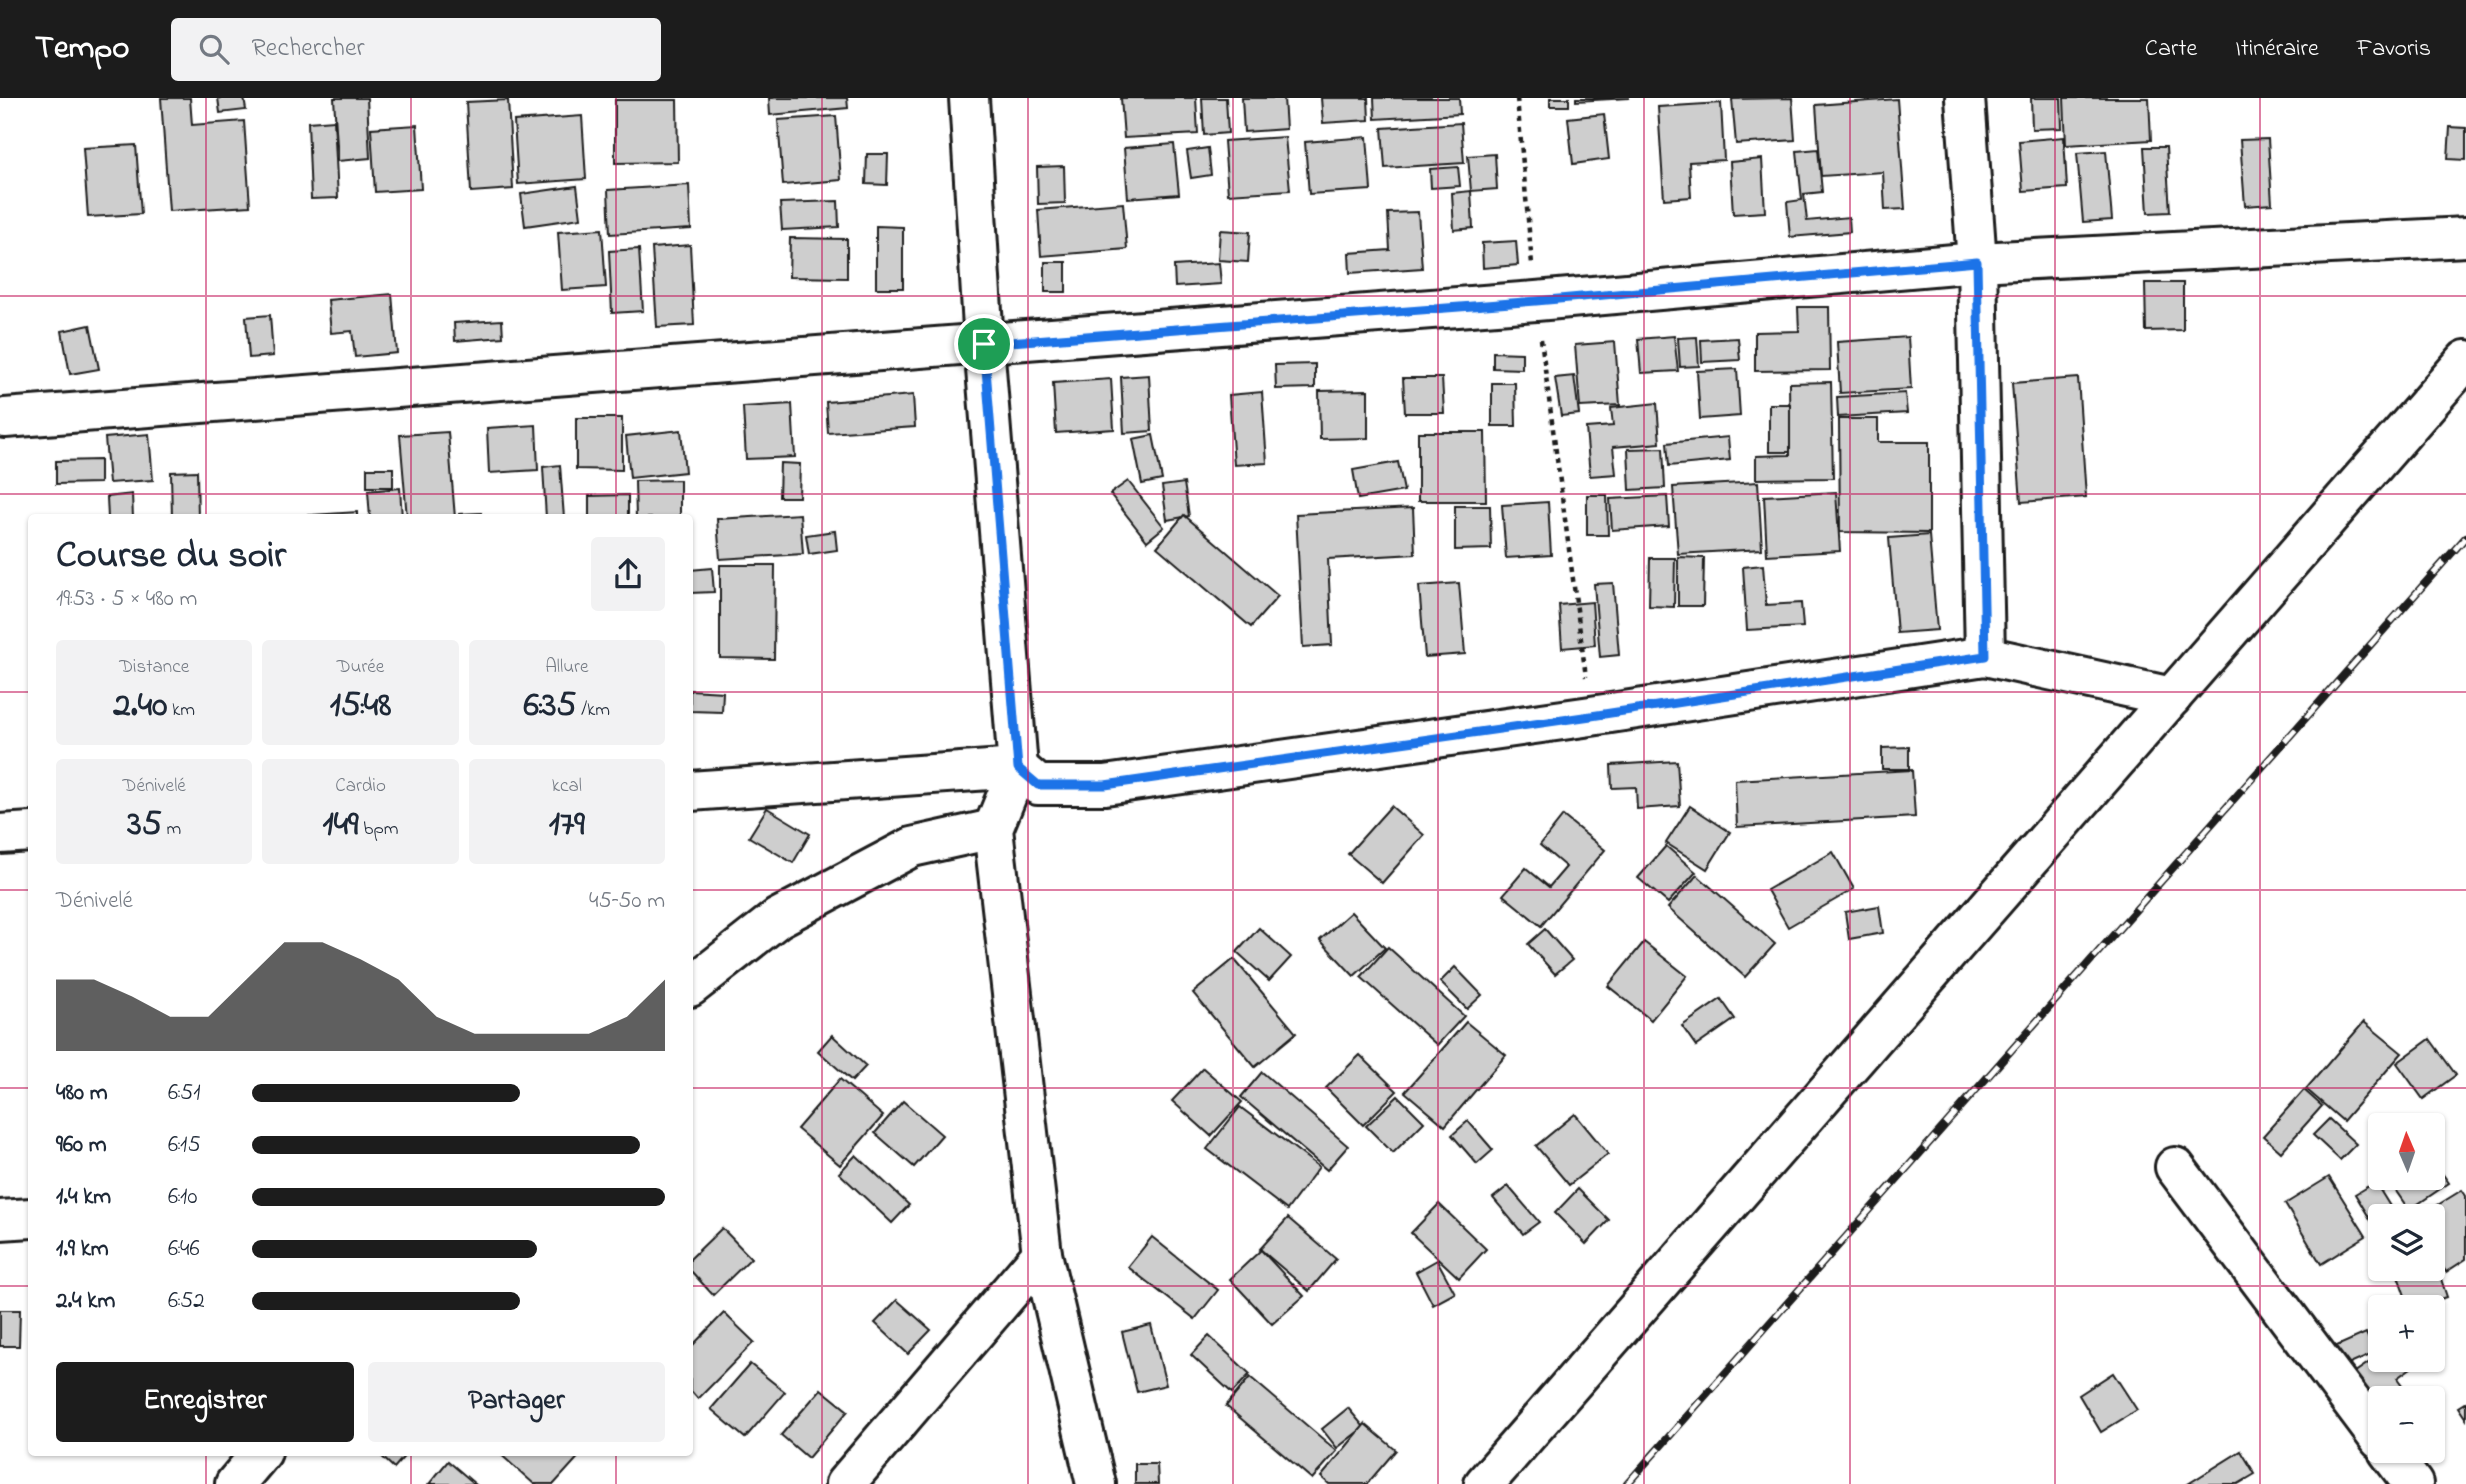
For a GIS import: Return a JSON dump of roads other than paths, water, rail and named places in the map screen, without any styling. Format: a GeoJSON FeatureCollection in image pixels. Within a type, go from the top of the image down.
{"type":"FeatureCollection","features":[{"type":"Feature","properties":{"kind":"street"},"geometry":{"type":"LineString","coordinates":[[969,98],[984,344],[1018,768],[993,829],[1042,1254],[1097,1484]]}},
{"type":"Feature","properties":{"kind":"street"},"geometry":{"type":"LineString","coordinates":[[1965,98],[1977,262],[1985,656]]}},
{"type":"Feature","properties":{"kind":"street"},"geometry":{"type":"LineString","coordinates":[[5,418],[1536,301],[1977,262],[2466,237]]}},
{"type":"Feature","properties":{"kind":"street"},"geometry":{"type":"LineString","coordinates":[[1484,1484],[2466,360]]}},
{"type":"Feature","properties":{"kind":"street"},"geometry":{"type":"LineString","coordinates":[[693,791],[1018,768],[1038,785],[1105,785],[1591,716],[1985,656],[2172,697]]}},
{"type":"Feature","properties":{"kind":"street"},"geometry":{"type":"LineString","coordinates":[[693,985],[778,918],[912,847],[993,829]]}},
{"type":"Feature","properties":{"kind":"street"},"geometry":{"type":"LineString","coordinates":[[0,834],[28,832]]}},
{"type":"Feature","properties":{"kind":"street"},"geometry":{"type":"LineString","coordinates":[[2175,1167],[2368,1424]]}},
{"type":"Feature","properties":{"kind":"street"},"geometry":{"type":"LineString","coordinates":[[0,1220],[28,1218]]}},
{"type":"Feature","properties":{"kind":"street"},"geometry":{"type":"LineString","coordinates":[[845,1484],[1042,1254]]}},
{"type":"Feature","properties":{"kind":"street"},"geometry":{"type":"LineString","coordinates":[[235,1484],[259,1456]]}},
{"type":"Feature","properties":{"kind":"street"},"geometry":{"type":"LineString","coordinates":[[2397,1463],[2413,1484]]}},
{"type":"Feature","properties":{"kind":"railway"},"geometry":{"type":"LineString","coordinates":[[1627,1484],[2466,537]]}}]}
